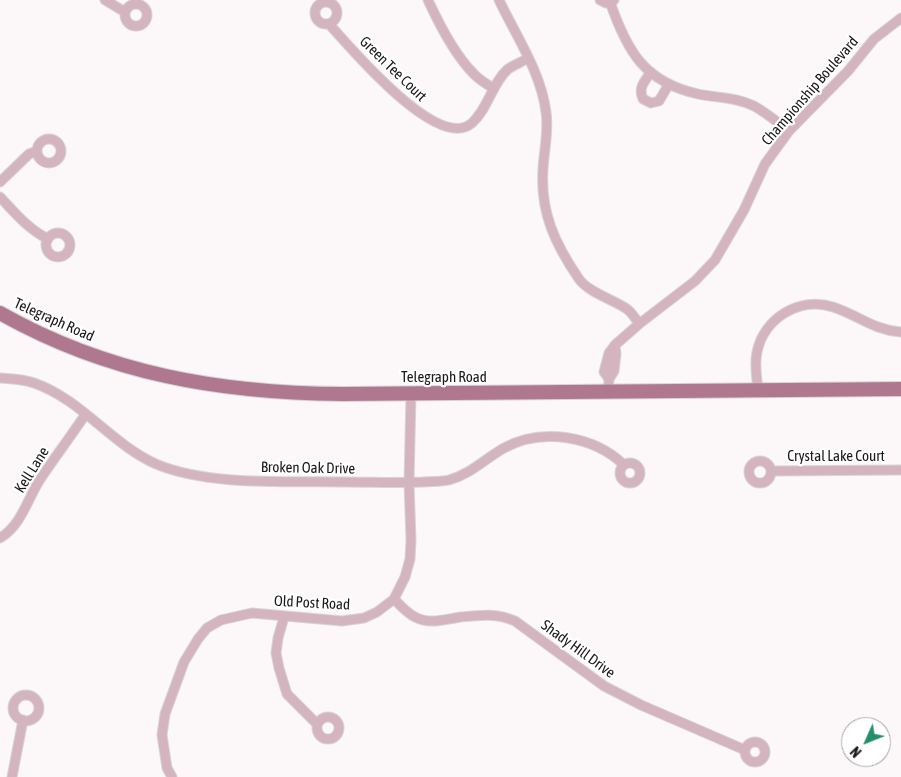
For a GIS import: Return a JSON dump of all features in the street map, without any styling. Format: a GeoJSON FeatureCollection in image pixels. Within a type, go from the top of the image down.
{"type":"FeatureCollection","features":[{"type":"Feature","properties":{"kind":"main road","name":"Telegraph Road"},"geometry":{"type":"LineString","coordinates":[[0,313],[39,333],[79,350],[132,368],[190,381],[280,393],[411,394],[609,385],[758,391],[901,390]]}},
{"type":"Feature","properties":{"kind":"street"},"geometry":{"type":"LineString","coordinates":[[105,0],[125,12]]}},
{"type":"Feature","properties":{"kind":"street"},"geometry":{"type":"LineString","coordinates":[[428,0],[444,32],[468,67],[477,77],[494,90]]}},
{"type":"Feature","properties":{"kind":"street"},"geometry":{"type":"LineString","coordinates":[[499,0],[539,83],[546,110],[547,124],[542,193],[546,214],[554,235],[580,281],[629,310],[639,324]]}},
{"type":"Feature","properties":{"kind":"street"},"geometry":{"type":"LineString","coordinates":[[600,0],[606,3],[612,1],[620,32],[630,50],[651,72],[669,84],[699,94],[739,100],[755,107],[789,131]]}},
{"type":"Feature","properties":{"kind":"street","name":"Championship Boulevard"},"geometry":{"type":"LineString","coordinates":[[609,385],[614,371],[615,345],[695,281],[715,260],[744,210],[765,164],[789,131],[848,71],[874,39],[901,18]]}},
{"type":"Feature","properties":{"kind":"street","name":"Green Tee Court"},"geometry":{"type":"LineString","coordinates":[[329,24],[394,93],[418,113],[439,124],[458,129],[471,125],[482,111],[507,70],[528,58]]}},
{"type":"Feature","properties":{"kind":"street"},"geometry":{"type":"LineString","coordinates":[[651,72],[641,85],[640,92],[643,99],[651,102],[659,101],[669,84]]}},
{"type":"Feature","properties":{"kind":"street"},"geometry":{"type":"LineString","coordinates":[[0,182],[29,154],[37,151]]}},
{"type":"Feature","properties":{"kind":"street"},"geometry":{"type":"LineString","coordinates":[[0,197],[29,228],[48,239]]}},
{"type":"Feature","properties":{"kind":"street"},"geometry":{"type":"LineString","coordinates":[[758,391],[757,352],[765,331],[773,321],[798,306],[823,304],[887,331],[901,332]]}},
{"type":"Feature","properties":{"kind":"street","name":"Broken Oak Drive"},"geometry":{"type":"LineString","coordinates":[[0,378],[32,382],[50,389],[128,449],[157,464],[188,474],[257,481],[409,483],[447,480],[473,470],[506,447],[538,437],[565,437],[579,440],[614,456],[624,465]]}},
{"type":"Feature","properties":{"kind":"street"},"geometry":{"type":"LineString","coordinates":[[394,600],[405,577],[410,559],[411,394]]}},
{"type":"Feature","properties":{"kind":"street","name":"Kell Lane"},"geometry":{"type":"LineString","coordinates":[[0,538],[10,532],[16,524],[40,480],[86,415]]}},
{"type":"Feature","properties":{"kind":"street","name":"Crystal Lake Court"},"geometry":{"type":"LineString","coordinates":[[772,471],[901,470]]}},
{"type":"Feature","properties":{"kind":"street","name":"Old Post Road"},"geometry":{"type":"LineString","coordinates":[[172,777],[168,768],[162,735],[165,714],[184,662],[198,639],[208,628],[221,620],[252,613],[342,621],[364,618],[377,612],[394,600]]}},
{"type":"Feature","properties":{"kind":"street","name":"Shady Hill Drive"},"geometry":{"type":"LineString","coordinates":[[394,600],[412,616],[420,620],[440,622],[459,617],[492,615],[510,619],[545,642],[604,686],[641,705],[745,750]]}},
{"type":"Feature","properties":{"kind":"street"},"geometry":{"type":"LineString","coordinates":[[284,617],[276,653],[287,694],[317,724]]}},
{"type":"Feature","properties":{"kind":"street"},"geometry":{"type":"LineString","coordinates":[[12,777],[23,720]]}}]}
